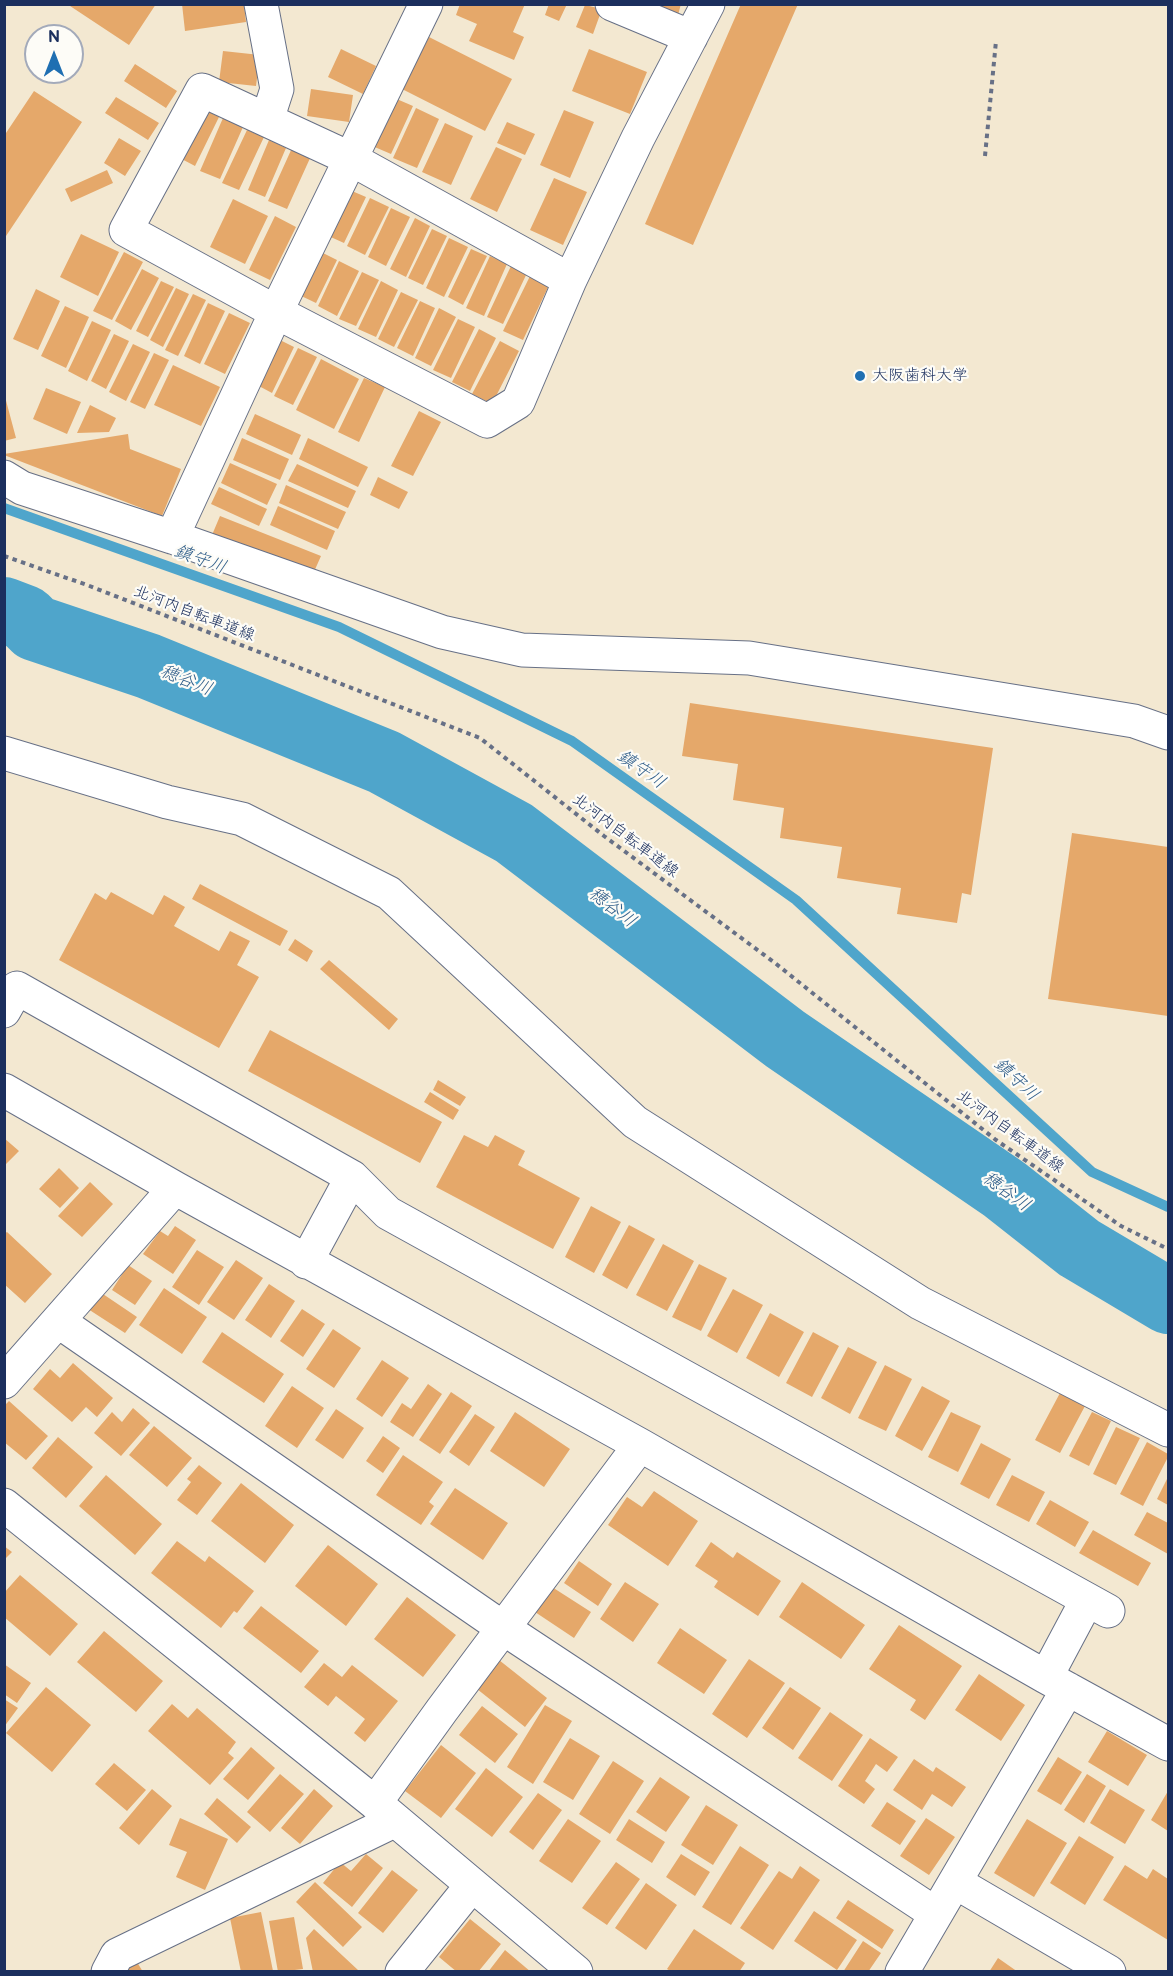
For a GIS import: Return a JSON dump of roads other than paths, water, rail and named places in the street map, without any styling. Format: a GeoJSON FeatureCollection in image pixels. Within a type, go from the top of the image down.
{"type":"FeatureCollection","features":[{"type":"Feature","properties":{"kind":"street"},"geometry":{"type":"LineString","coordinates":[[261,4],[277,89],[267,120]]}},
{"type":"Feature","properties":{"kind":"street"},"geometry":{"type":"LineString","coordinates":[[171,537],[276,312],[426,4]]}},
{"type":"Feature","properties":{"kind":"street"},"geometry":{"type":"LineString","coordinates":[[612,4],[691,37]]}},
{"type":"Feature","properties":{"kind":"street"},"geometry":{"type":"LineString","coordinates":[[570,280],[351,159],[202,90],[126,230],[276,312],[487,421],[518,402],[570,280],[708,4]]}},
{"type":"Feature","properties":{"kind":"street"},"geometry":{"type":"LineString","coordinates":[[4,477],[22,488],[171,537],[442,632],[522,650],[749,658],[1134,722],[1168,733]]}},
{"type":"Feature","properties":{"kind":"street"},"geometry":{"type":"LineString","coordinates":[[4,753],[166,802],[242,819],[389,893],[636,1122],[920,1303],[1168,1430]]}},
{"type":"Feature","properties":{"kind":"street"},"geometry":{"type":"LineString","coordinates":[[4,1011],[17,988],[352,1177],[388,1212],[1098,1605],[955,1882],[902,1971]]}},
{"type":"Feature","properties":{"kind":"street"},"geometry":{"type":"LineString","coordinates":[[4,1090],[174,1188],[640,1445],[1168,1744]]}},
{"type":"Feature","properties":{"kind":"street"},"geometry":{"type":"LineString","coordinates":[[306,1262],[352,1177]]}},
{"type":"Feature","properties":{"kind":"street"},"geometry":{"type":"LineString","coordinates":[[9,1368],[58,1321],[174,1188]]}},
{"type":"Feature","properties":{"kind":"street"},"geometry":{"type":"LineString","coordinates":[[58,1321],[503,1628],[936,1914]]}},
{"type":"Feature","properties":{"kind":"street"},"geometry":{"type":"LineString","coordinates":[[108,1971],[117,1955],[385,1812],[503,1628],[640,1445]]}},
{"type":"Feature","properties":{"kind":"street"},"geometry":{"type":"LineString","coordinates":[[4,1505],[385,1812],[576,1971]]}},
{"type":"Feature","properties":{"kind":"street"},"geometry":{"type":"LineString","coordinates":[[955,1882],[1109,1971]]}},
{"type":"Feature","properties":{"kind":"street"},"geometry":{"type":"LineString","coordinates":[[402,1971],[472,1885]]}},
{"type":"Feature","properties":{"kind":"waterway","name":"鎮守川"},"geometry":{"type":"LineString","coordinates":[[4,508],[339,627],[572,741],[796,900],[1092,1172],[1168,1207]]}},
{"type":"Feature","properties":{"kind":"waterway","name":"穂谷川"},"geometry":{"type":"LineString","coordinates":[[4,610],[25,618],[35,628],[148,666],[384,762],[514,833],[785,1039],[1004,1189],[1079,1248],[1168,1301]]}},
{"type":"Feature","properties":{"kind":"place","name":"大阪歯科大学"},"geometry":{"type":"Point","coordinates":[860,376]}}]}
